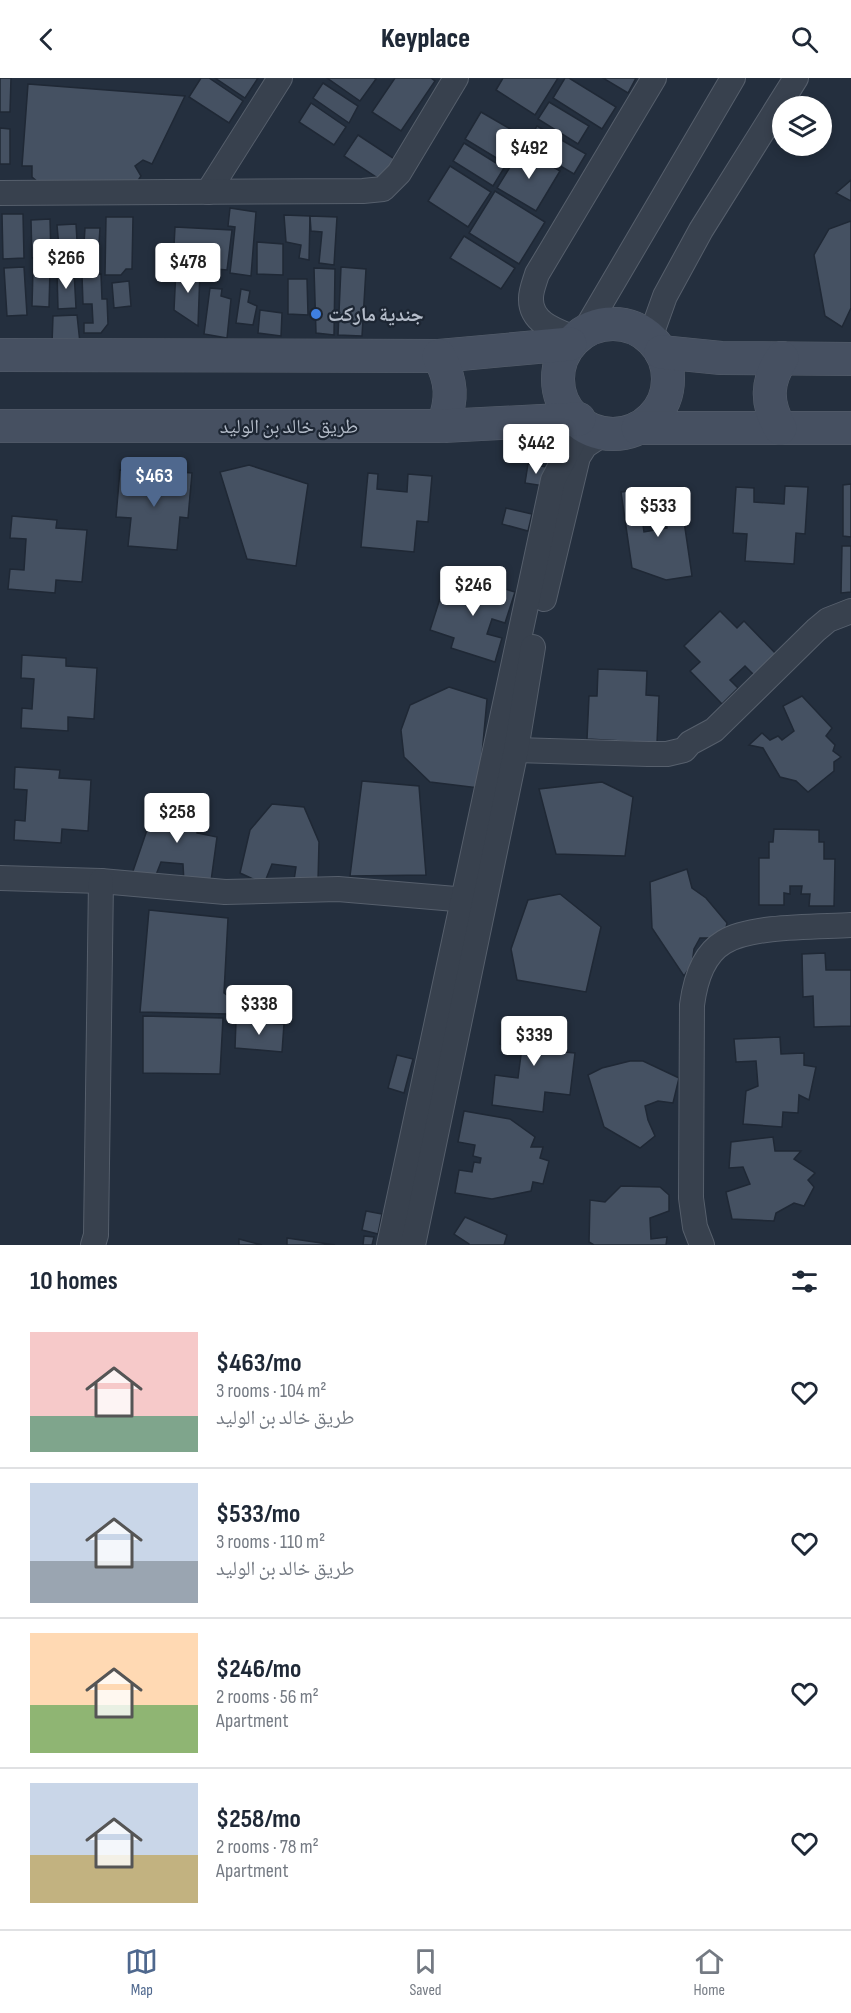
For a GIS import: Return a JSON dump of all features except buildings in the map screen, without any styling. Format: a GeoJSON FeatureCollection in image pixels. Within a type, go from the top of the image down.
{"type":"FeatureCollection","features":[{"type":"Feature","properties":{"kind":"street"},"geometry":{"type":"LineString","coordinates":[[208,192],[280,78]]}},
{"type":"Feature","properties":{"kind":"street"},"geometry":{"type":"LineString","coordinates":[[0,193],[383,189],[399,172],[456,78]]}},
{"type":"Feature","properties":{"kind":"street"},"geometry":{"type":"LineString","coordinates":[[576,338],[550,328],[536,316],[531,299],[537,274],[654,78]]}},
{"type":"Feature","properties":{"kind":"street"},"geometry":{"type":"LineString","coordinates":[[733,78],[576,338],[561,359],[558,376],[559,393],[567,409],[588,426],[621,434],[638,429],[851,429]]}},
{"type":"Feature","properties":{"kind":"street"},"geometry":{"type":"LineString","coordinates":[[656,345],[665,296],[701,230],[796,78]]}},
{"type":"Feature","properties":{"kind":"street"},"geometry":{"type":"LineString","coordinates":[[0,355],[439,356],[576,338],[600,325],[618,324],[635,328],[656,345],[667,369],[668,387],[663,404],[652,418],[638,429]]}},
{"type":"Feature","properties":{"kind":"street"},"geometry":{"type":"LineString","coordinates":[[656,345],[721,358],[851,359]]}},
{"type":"Feature","properties":{"kind":"street"},"geometry":{"type":"LineString","coordinates":[[439,356],[447,372],[451,390],[449,409],[443,426]]}},
{"type":"Feature","properties":{"kind":"street"},"geometry":{"type":"LineString","coordinates":[[780,428],[770,405],[769,393],[770,380],[782,358]]}},
{"type":"Feature","properties":{"kind":"street","name":"طريق خالد بن الوليد"},"geometry":{"type":"LineString","coordinates":[[0,426],[588,426]]}},
{"type":"Feature","properties":{"kind":"street"},"geometry":{"type":"LineString","coordinates":[[389,1245],[473,901],[516,750],[532,651],[574,469],[585,446],[588,426]]}},
{"type":"Feature","properties":{"kind":"street"},"geometry":{"type":"LineString","coordinates":[[413,1245],[473,901],[553,480],[588,426]]}},
{"type":"Feature","properties":{"kind":"street"},"geometry":{"type":"LineString","coordinates":[[516,750],[648,754],[667,754],[684,750],[690,743],[714,730],[816,630],[828,620],[851,610]]}},
{"type":"Feature","properties":{"kind":"street"},"geometry":{"type":"LineString","coordinates":[[0,878],[101,881],[225,892],[338,889],[473,901]]}},
{"type":"Feature","properties":{"kind":"street"},"geometry":{"type":"LineString","coordinates":[[93,1245],[96,1235],[101,881]]}},
{"type":"Feature","properties":{"kind":"street"},"geometry":{"type":"LineString","coordinates":[[702,1245],[695,1227],[691,1198],[692,1005],[695,981],[706,959],[724,942],[757,931],[851,925]]}},
{"type":"Feature","properties":{"kind":"place","name":"جندية ماركت"},"geometry":{"type":"Point","coordinates":[316,314]}}]}
